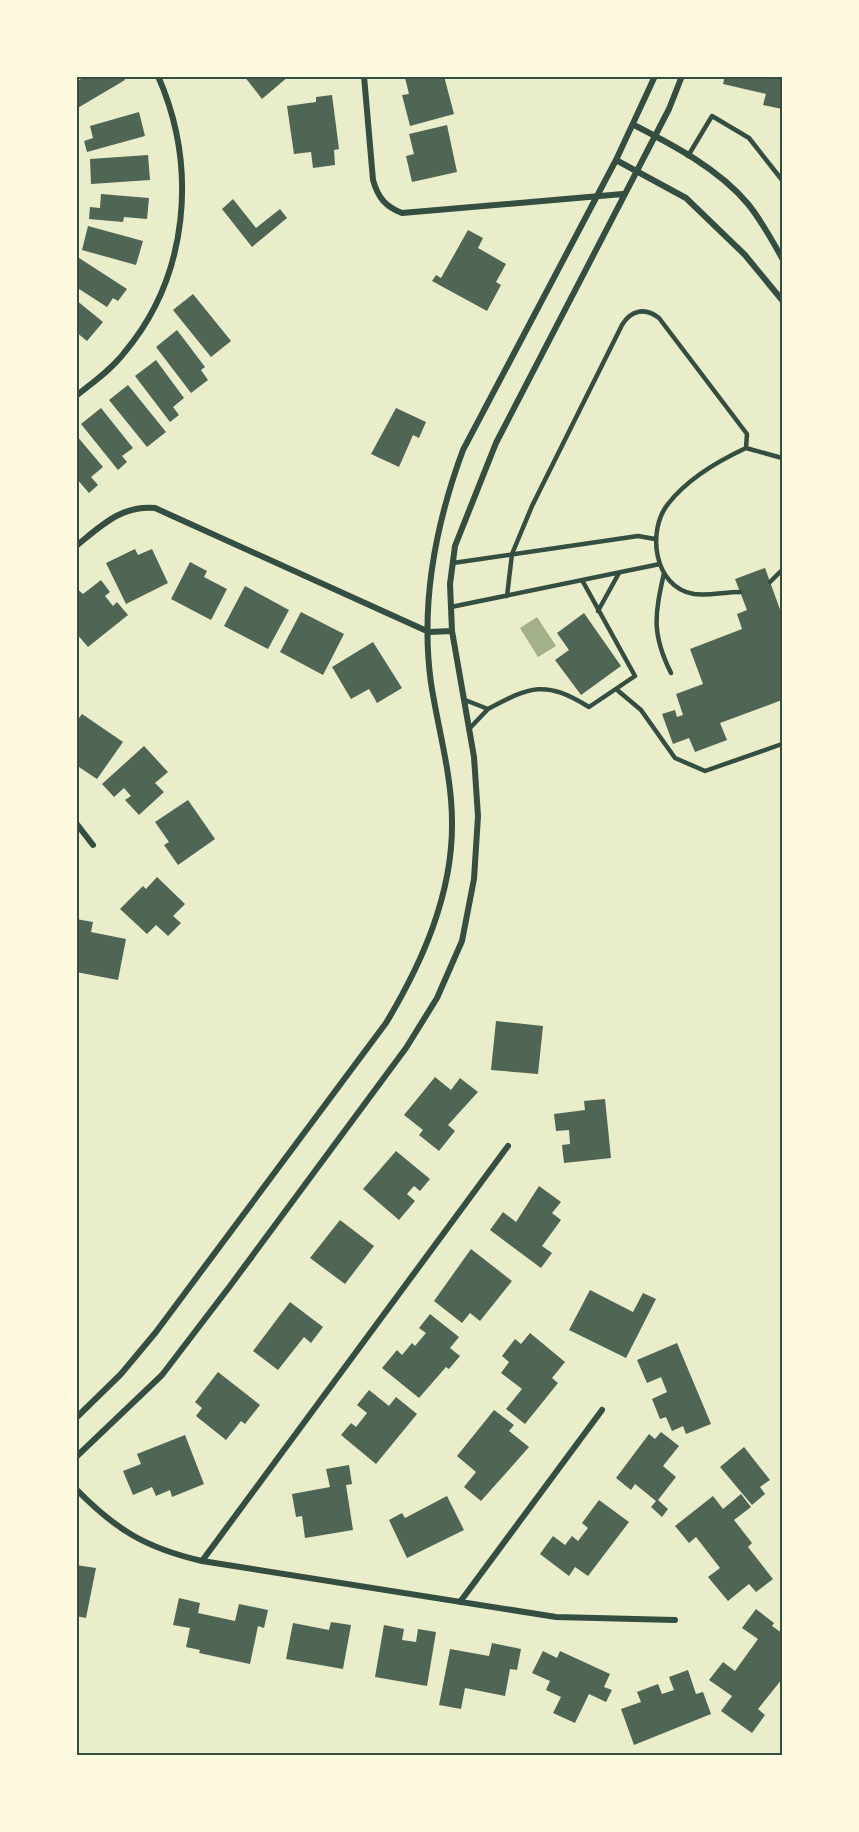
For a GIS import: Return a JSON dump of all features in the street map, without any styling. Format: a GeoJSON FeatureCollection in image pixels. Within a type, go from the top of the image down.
{"type":"FeatureCollection","features":[{"type":"Feature","properties":{"kind":"street"},"geometry":{"type":"LineString","coordinates":[[76,396],[118,360],[146,324],[170,272],[176,250],[183,204],[183,180],[172,117],[158,76]]}},
{"type":"Feature","properties":{"kind":"street"},"geometry":{"type":"LineString","coordinates":[[364,76],[373,180],[376,192],[392,209],[402,213],[623,194]]}},
{"type":"Feature","properties":{"kind":"street"},"geometry":{"type":"LineString","coordinates":[[76,1418],[121,1374],[156,1332],[386,1023],[411,982],[432,932],[446,878],[452,823],[447,771],[431,681],[429,632],[430,589],[436,543],[446,497],[463,450],[634,125],[655,76]]}},
{"type":"Feature","properties":{"kind":"street"},"geometry":{"type":"LineString","coordinates":[[76,1457],[162,1375],[406,1048],[437,998],[462,941],[474,879],[478,816],[470,728],[452,631],[451,607],[455,546],[496,443],[655,136],[682,76]]}},
{"type":"Feature","properties":{"kind":"street"},"geometry":{"type":"LineString","coordinates":[[634,125],[688,156],[721,179],[748,203],[783,258]]}},
{"type":"Feature","properties":{"kind":"street"},"geometry":{"type":"LineString","coordinates":[[616,160],[686,198],[745,255],[783,300]]}},
{"type":"Feature","properties":{"kind":"street"},"geometry":{"type":"LineString","coordinates":[[76,546],[118,513],[130,509],[154,508],[429,632],[452,631]]}},
{"type":"Feature","properties":{"kind":"street"},"geometry":{"type":"LineString","coordinates":[[76,823],[93,845]]}},
{"type":"Feature","properties":{"kind":"street"},"geometry":{"type":"LineString","coordinates":[[202,1562],[508,1146]]}},
{"type":"Feature","properties":{"kind":"street"},"geometry":{"type":"LineString","coordinates":[[460,1602],[602,1410]]}},
{"type":"Feature","properties":{"kind":"street"},"geometry":{"type":"LineString","coordinates":[[76,1488],[120,1529],[142,1543],[170,1554],[202,1562],[556,1617],[675,1620]]}},
{"type":"Feature","properties":{"kind":"lane"},"geometry":{"type":"LineString","coordinates":[[688,156],[712,116],[749,138],[783,180]]}},
{"type":"Feature","properties":{"kind":"lane"},"geometry":{"type":"LineString","coordinates":[[507,596],[512,554],[537,495],[622,325],[632,314],[646,311],[659,318],[747,434],[746,448]]}},
{"type":"Feature","properties":{"kind":"lane"},"geometry":{"type":"LineString","coordinates":[[740,592],[692,594],[676,585],[664,573],[660,564],[655,539],[658,521],[681,490],[721,460],[746,448],[783,458]]}},
{"type":"Feature","properties":{"kind":"lane"},"geometry":{"type":"LineString","coordinates":[[453,563],[638,536],[655,539]]}},
{"type":"Feature","properties":{"kind":"lane"},"geometry":{"type":"LineString","coordinates":[[451,607],[660,564]]}},
{"type":"Feature","properties":{"kind":"lane"},"geometry":{"type":"LineString","coordinates":[[770,582],[783,570]]}},
{"type":"Feature","properties":{"kind":"lane"},"geometry":{"type":"LineString","coordinates":[[598,611],[618,573]]}},
{"type":"Feature","properties":{"kind":"lane"},"geometry":{"type":"LineString","coordinates":[[664,573],[655,615],[661,652],[671,673]]}},
{"type":"Feature","properties":{"kind":"lane"},"geometry":{"type":"LineString","coordinates":[[470,728],[488,709],[525,690],[540,687],[567,695],[589,706],[635,676],[582,580]]}},
{"type":"Feature","properties":{"kind":"lane"},"geometry":{"type":"LineString","coordinates":[[616,689],[641,710],[675,758],[705,771],[783,744]]}},
{"type":"Feature","properties":{"kind":"lane"},"geometry":{"type":"LineString","coordinates":[[465,700],[488,709]]}},
{"type":"Feature","properties":{"kind":"shaded area"},"geometry":{"type":"Polygon","coordinates":[[[537,617],[556,646],[538,657],[520,628],[537,617]]]}},
{"type":"Feature","properties":{"kind":"building"},"geometry":{"type":"Polygon","coordinates":[[[86,76],[123,76],[125,80],[76,109],[76,82],[86,76]]]}},
{"type":"Feature","properties":{"kind":"building"},"geometry":{"type":"Polygon","coordinates":[[[244,76],[289,76],[262,99],[244,76]]]}},
{"type":"Feature","properties":{"kind":"building"},"geometry":{"type":"Polygon","coordinates":[[[444,76],[454,114],[410,126],[402,95],[409,94],[405,78],[444,76]]]}},
{"type":"Feature","properties":{"kind":"building"},"geometry":{"type":"Polygon","coordinates":[[[725,76],[782,76],[782,109],[763,105],[766,94],[723,84],[725,76]]]}},
{"type":"Feature","properties":{"kind":"building"},"geometry":{"type":"Polygon","coordinates":[[[332,95],[339,149],[334,150],[335,165],[313,168],[311,152],[294,154],[287,106],[316,102],[316,97],[332,95]]]}},
{"type":"Feature","properties":{"kind":"building"},"geometry":{"type":"Polygon","coordinates":[[[139,112],[145,136],[87,152],[84,141],[93,138],[90,126],[139,112]]]}},
{"type":"Feature","properties":{"kind":"building"},"geometry":{"type":"Polygon","coordinates":[[[447,125],[457,172],[412,182],[406,156],[414,154],[409,134],[447,125]]]}},
{"type":"Feature","properties":{"kind":"building"},"geometry":{"type":"Polygon","coordinates":[[[148,155],[150,180],[91,184],[90,159],[148,155]]]}},
{"type":"Feature","properties":{"kind":"building"},"geometry":{"type":"Polygon","coordinates":[[[101,194],[149,198],[147,219],[124,217],[123,222],[89,219],[90,207],[100,208],[101,194]]]}},
{"type":"Feature","properties":{"kind":"building"},"geometry":{"type":"Polygon","coordinates":[[[233,199],[256,228],[280,209],[287,218],[252,247],[222,209],[233,199]]]}},
{"type":"Feature","properties":{"kind":"building"},"geometry":{"type":"Polygon","coordinates":[[[88,226],[143,241],[136,265],[82,250],[88,226]]]}},
{"type":"Feature","properties":{"kind":"building"},"geometry":{"type":"Polygon","coordinates":[[[468,230],[483,238],[478,248],[506,264],[496,282],[501,285],[487,311],[432,281],[436,275],[441,278],[468,230]]]}},
{"type":"Feature","properties":{"kind":"building"},"geometry":{"type":"Polygon","coordinates":[[[76,256],[127,289],[118,301],[113,298],[107,307],[76,287],[76,256]]]}},
{"type":"Feature","properties":{"kind":"building"},"geometry":{"type":"Polygon","coordinates":[[[193,294],[231,341],[211,357],[173,310],[193,294]]]}},
{"type":"Feature","properties":{"kind":"building"},"geometry":{"type":"Polygon","coordinates":[[[76,300],[103,322],[87,341],[76,332],[76,300]]]}},
{"type":"Feature","properties":{"kind":"building"},"geometry":{"type":"Polygon","coordinates":[[[177,330],[205,367],[201,370],[208,380],[191,393],[156,347],[177,330]]]}},
{"type":"Feature","properties":{"kind":"building"},"geometry":{"type":"Polygon","coordinates":[[[156,360],[184,398],[173,407],[179,415],[170,422],[135,376],[156,360]]]}},
{"type":"Feature","properties":{"kind":"building"},"geometry":{"type":"Polygon","coordinates":[[[128,385],[166,432],[147,447],[109,400],[128,385]]]}},
{"type":"Feature","properties":{"kind":"building"},"geometry":{"type":"Polygon","coordinates":[[[101,408],[133,448],[122,456],[127,462],[118,470],[81,424],[101,408]]]}},
{"type":"Feature","properties":{"kind":"building"},"geometry":{"type":"Polygon","coordinates":[[[396,408],[426,422],[419,438],[413,435],[399,467],[371,454],[396,408]]]}},
{"type":"Feature","properties":{"kind":"building"},"geometry":{"type":"Polygon","coordinates":[[[76,435],[103,467],[91,477],[98,485],[89,493],[76,478],[76,435]]]}},
{"type":"Feature","properties":{"kind":"building"},"geometry":{"type":"Polygon","coordinates":[[[135,549],[138,555],[152,549],[168,583],[126,604],[106,563],[135,549]]]}},
{"type":"Feature","properties":{"kind":"building"},"geometry":{"type":"Polygon","coordinates":[[[190,562],[207,571],[204,577],[227,589],[211,620],[171,599],[190,562]]]}},
{"type":"Feature","properties":{"kind":"building"},"geometry":{"type":"Polygon","coordinates":[[[765,568],[782,615],[782,700],[720,723],[727,740],[695,752],[689,738],[673,744],[662,714],[675,710],[677,717],[683,715],[676,694],[703,684],[690,649],[742,629],[737,614],[747,610],[735,579],[765,568]]]}},
{"type":"Feature","properties":{"kind":"building"},"geometry":{"type":"Polygon","coordinates":[[[101,580],[110,592],[105,596],[113,606],[117,602],[128,615],[88,647],[76,633],[76,588],[83,594],[101,580]]]}},
{"type":"Feature","properties":{"kind":"building"},"geometry":{"type":"Polygon","coordinates":[[[245,586],[289,610],[268,649],[224,626],[245,586]]]}},
{"type":"Feature","properties":{"kind":"building"},"geometry":{"type":"Polygon","coordinates":[[[301,612],[344,634],[323,675],[280,652],[301,612]]]}},
{"type":"Feature","properties":{"kind":"building"},"geometry":{"type":"Polygon","coordinates":[[[584,613],[621,666],[581,695],[555,660],[569,650],[557,633],[584,613]]]}},
{"type":"Feature","properties":{"kind":"building"},"geometry":{"type":"Polygon","coordinates":[[[373,642],[402,688],[377,703],[369,689],[351,699],[332,667],[373,642]]]}},
{"type":"Feature","properties":{"kind":"building"},"geometry":{"type":"Polygon","coordinates":[[[82,714],[123,742],[97,779],[76,765],[79,761],[76,758],[76,722],[82,714]]]}},
{"type":"Feature","properties":{"kind":"building"},"geometry":{"type":"Polygon","coordinates":[[[144,746],[168,772],[155,783],[164,792],[139,815],[125,800],[131,796],[124,788],[114,797],[102,784],[144,746]]]}},
{"type":"Feature","properties":{"kind":"building"},"geometry":{"type":"Polygon","coordinates":[[[188,800],[215,839],[178,865],[164,845],[169,842],[155,822],[188,800]]]}},
{"type":"Feature","properties":{"kind":"building"},"geometry":{"type":"Polygon","coordinates":[[[157,877],[185,904],[173,916],[181,923],[168,936],[156,925],[147,934],[120,909],[143,886],[146,889],[157,877]]]}},
{"type":"Feature","properties":{"kind":"building"},"geometry":{"type":"Polygon","coordinates":[[[76,919],[93,922],[91,932],[126,939],[118,980],[76,972],[76,919]]]}},
{"type":"Feature","properties":{"kind":"building"},"geometry":{"type":"Polygon","coordinates":[[[496,1021],[543,1026],[538,1074],[491,1070],[496,1021]]]}},
{"type":"Feature","properties":{"kind":"building"},"geometry":{"type":"Polygon","coordinates":[[[435,1077],[451,1090],[460,1078],[478,1092],[448,1125],[455,1131],[439,1151],[419,1135],[423,1130],[404,1115],[435,1077]]]}},
{"type":"Feature","properties":{"kind":"building"},"geometry":{"type":"Polygon","coordinates":[[[605,1099],[611,1158],[564,1163],[562,1145],[570,1144],[569,1130],[556,1131],[554,1114],[585,1110],[584,1101],[605,1099]]]}},
{"type":"Feature","properties":{"kind":"building"},"geometry":{"type":"Polygon","coordinates":[[[396,1151],[430,1179],[420,1191],[414,1186],[407,1194],[415,1201],[399,1220],[363,1189],[396,1151]]]}},
{"type":"Feature","properties":{"kind":"building"},"geometry":{"type":"Polygon","coordinates":[[[539,1186],[561,1202],[552,1213],[561,1220],[542,1246],[552,1253],[541,1268],[490,1230],[503,1212],[516,1222],[539,1186]]]}},
{"type":"Feature","properties":{"kind":"building"},"geometry":{"type":"Polygon","coordinates":[[[340,1220],[374,1246],[345,1284],[310,1258],[340,1220]]]}},
{"type":"Feature","properties":{"kind":"building"},"geometry":{"type":"Polygon","coordinates":[[[471,1249],[512,1281],[480,1321],[470,1313],[462,1323],[434,1301],[471,1249]]]}},
{"type":"Feature","properties":{"kind":"building"},"geometry":{"type":"Polygon","coordinates":[[[590,1290],[633,1312],[643,1293],[656,1299],[626,1358],[569,1330],[590,1290]]]}},
{"type":"Feature","properties":{"kind":"building"},"geometry":{"type":"Polygon","coordinates":[[[290,1302],[323,1327],[311,1343],[304,1337],[278,1370],[253,1351],[290,1302]]]}},
{"type":"Feature","properties":{"kind":"building"},"geometry":{"type":"Polygon","coordinates":[[[430,1314],[459,1337],[450,1348],[460,1356],[449,1369],[446,1367],[419,1398],[382,1368],[397,1350],[402,1355],[412,1343],[415,1346],[426,1333],[419,1328],[430,1314]]]}},
{"type":"Feature","properties":{"kind":"building"},"geometry":{"type":"Polygon","coordinates":[[[530,1333],[565,1362],[552,1378],[558,1383],[525,1424],[506,1409],[522,1389],[501,1373],[509,1362],[502,1356],[515,1339],[521,1344],[530,1333]]]}},
{"type":"Feature","properties":{"kind":"building"},"geometry":{"type":"Polygon","coordinates":[[[677,1343],[711,1424],[686,1434],[683,1426],[672,1431],[666,1417],[660,1419],[652,1399],[667,1392],[661,1377],[647,1383],[637,1360],[677,1343]]]}},
{"type":"Feature","properties":{"kind":"building"},"geometry":{"type":"Polygon","coordinates":[[[218,1372],[260,1405],[245,1424],[241,1421],[226,1440],[196,1416],[202,1408],[195,1402],[218,1372]]]}},
{"type":"Feature","properties":{"kind":"building"},"geometry":{"type":"Polygon","coordinates":[[[369,1390],[389,1406],[396,1397],[417,1414],[376,1464],[341,1435],[351,1423],[356,1427],[367,1413],[357,1405],[369,1390]]]}},
{"type":"Feature","properties":{"kind":"building"},"geometry":{"type":"Polygon","coordinates":[[[494,1410],[514,1425],[509,1431],[529,1447],[481,1501],[464,1487],[476,1472],[457,1456],[494,1410]]]}},
{"type":"Feature","properties":{"kind":"building"},"geometry":{"type":"Polygon","coordinates":[[[661,1432],[679,1446],[663,1466],[676,1477],[658,1500],[668,1509],[662,1517],[651,1507],[656,1501],[635,1484],[631,1490],[616,1478],[649,1434],[655,1439],[661,1432]]]}},
{"type":"Feature","properties":{"kind":"building"},"geometry":{"type":"Polygon","coordinates":[[[185,1435],[204,1484],[172,1497],[170,1490],[156,1496],[152,1487],[133,1495],[123,1471],[141,1464],[137,1454],[185,1435]]]}},
{"type":"Feature","properties":{"kind":"building"},"geometry":{"type":"Polygon","coordinates":[[[744,1447],[770,1480],[760,1487],[765,1494],[752,1505],[720,1467],[744,1447]]]}},
{"type":"Feature","properties":{"kind":"building"},"geometry":{"type":"Polygon","coordinates":[[[349,1465],[352,1484],[346,1485],[353,1530],[305,1538],[302,1516],[296,1517],[292,1494],[330,1487],[326,1469],[349,1465]]]}},
{"type":"Feature","properties":{"kind":"building"},"geometry":{"type":"Polygon","coordinates":[[[741,1494],[751,1507],[734,1520],[752,1543],[748,1547],[773,1579],[756,1592],[749,1584],[728,1601],[708,1577],[720,1568],[696,1537],[689,1543],[675,1526],[713,1496],[723,1509],[741,1494]]]}},
{"type":"Feature","properties":{"kind":"building"},"geometry":{"type":"Polygon","coordinates":[[[447,1496],[464,1530],[407,1558],[389,1520],[402,1513],[405,1518],[447,1496]]]}},
{"type":"Feature","properties":{"kind":"building"},"geometry":{"type":"Polygon","coordinates":[[[599,1500],[629,1522],[588,1576],[575,1567],[569,1576],[540,1554],[553,1536],[565,1545],[572,1536],[578,1541],[588,1528],[582,1523],[599,1500]]]}},
{"type":"Feature","properties":{"kind":"building"},"geometry":{"type":"Polygon","coordinates":[[[76,1565],[96,1568],[86,1618],[76,1616],[76,1565]]]}},
{"type":"Feature","properties":{"kind":"building"},"geometry":{"type":"Polygon","coordinates":[[[179,1598],[200,1603],[198,1613],[235,1621],[239,1604],[268,1610],[264,1628],[258,1626],[250,1664],[199,1653],[200,1650],[186,1647],[190,1628],[173,1625],[179,1598]]]}},
{"type":"Feature","properties":{"kind":"building"},"geometry":{"type":"Polygon","coordinates":[[[756,1609],[774,1623],[772,1626],[782,1633],[782,1679],[758,1709],[765,1715],[752,1733],[721,1711],[732,1696],[709,1680],[723,1662],[735,1671],[758,1639],[742,1628],[756,1609]]]}},
{"type":"Feature","properties":{"kind":"building"},"geometry":{"type":"Polygon","coordinates":[[[331,1622],[351,1625],[343,1669],[286,1659],[293,1623],[329,1630],[331,1622]]]}},
{"type":"Feature","properties":{"kind":"building"},"geometry":{"type":"Polygon","coordinates":[[[384,1625],[404,1629],[402,1640],[416,1642],[418,1629],[436,1632],[427,1686],[375,1677],[384,1625]]]}},
{"type":"Feature","properties":{"kind":"building"},"geometry":{"type":"Polygon","coordinates":[[[492,1643],[521,1649],[517,1670],[510,1669],[505,1696],[465,1688],[461,1709],[439,1705],[450,1649],[489,1656],[492,1643]]]}},
{"type":"Feature","properties":{"kind":"building"},"geometry":{"type":"Polygon","coordinates":[[[543,1651],[557,1658],[560,1651],[610,1674],[604,1687],[612,1690],[606,1702],[589,1694],[575,1723],[553,1713],[561,1697],[546,1690],[550,1681],[532,1673],[543,1651]]]}},
{"type":"Feature","properties":{"kind":"building"},"geometry":{"type":"Polygon","coordinates":[[[688,1670],[696,1694],[703,1692],[711,1714],[634,1745],[621,1709],[641,1702],[637,1692],[658,1684],[662,1694],[674,1690],[669,1677],[688,1670]]]}}]}
